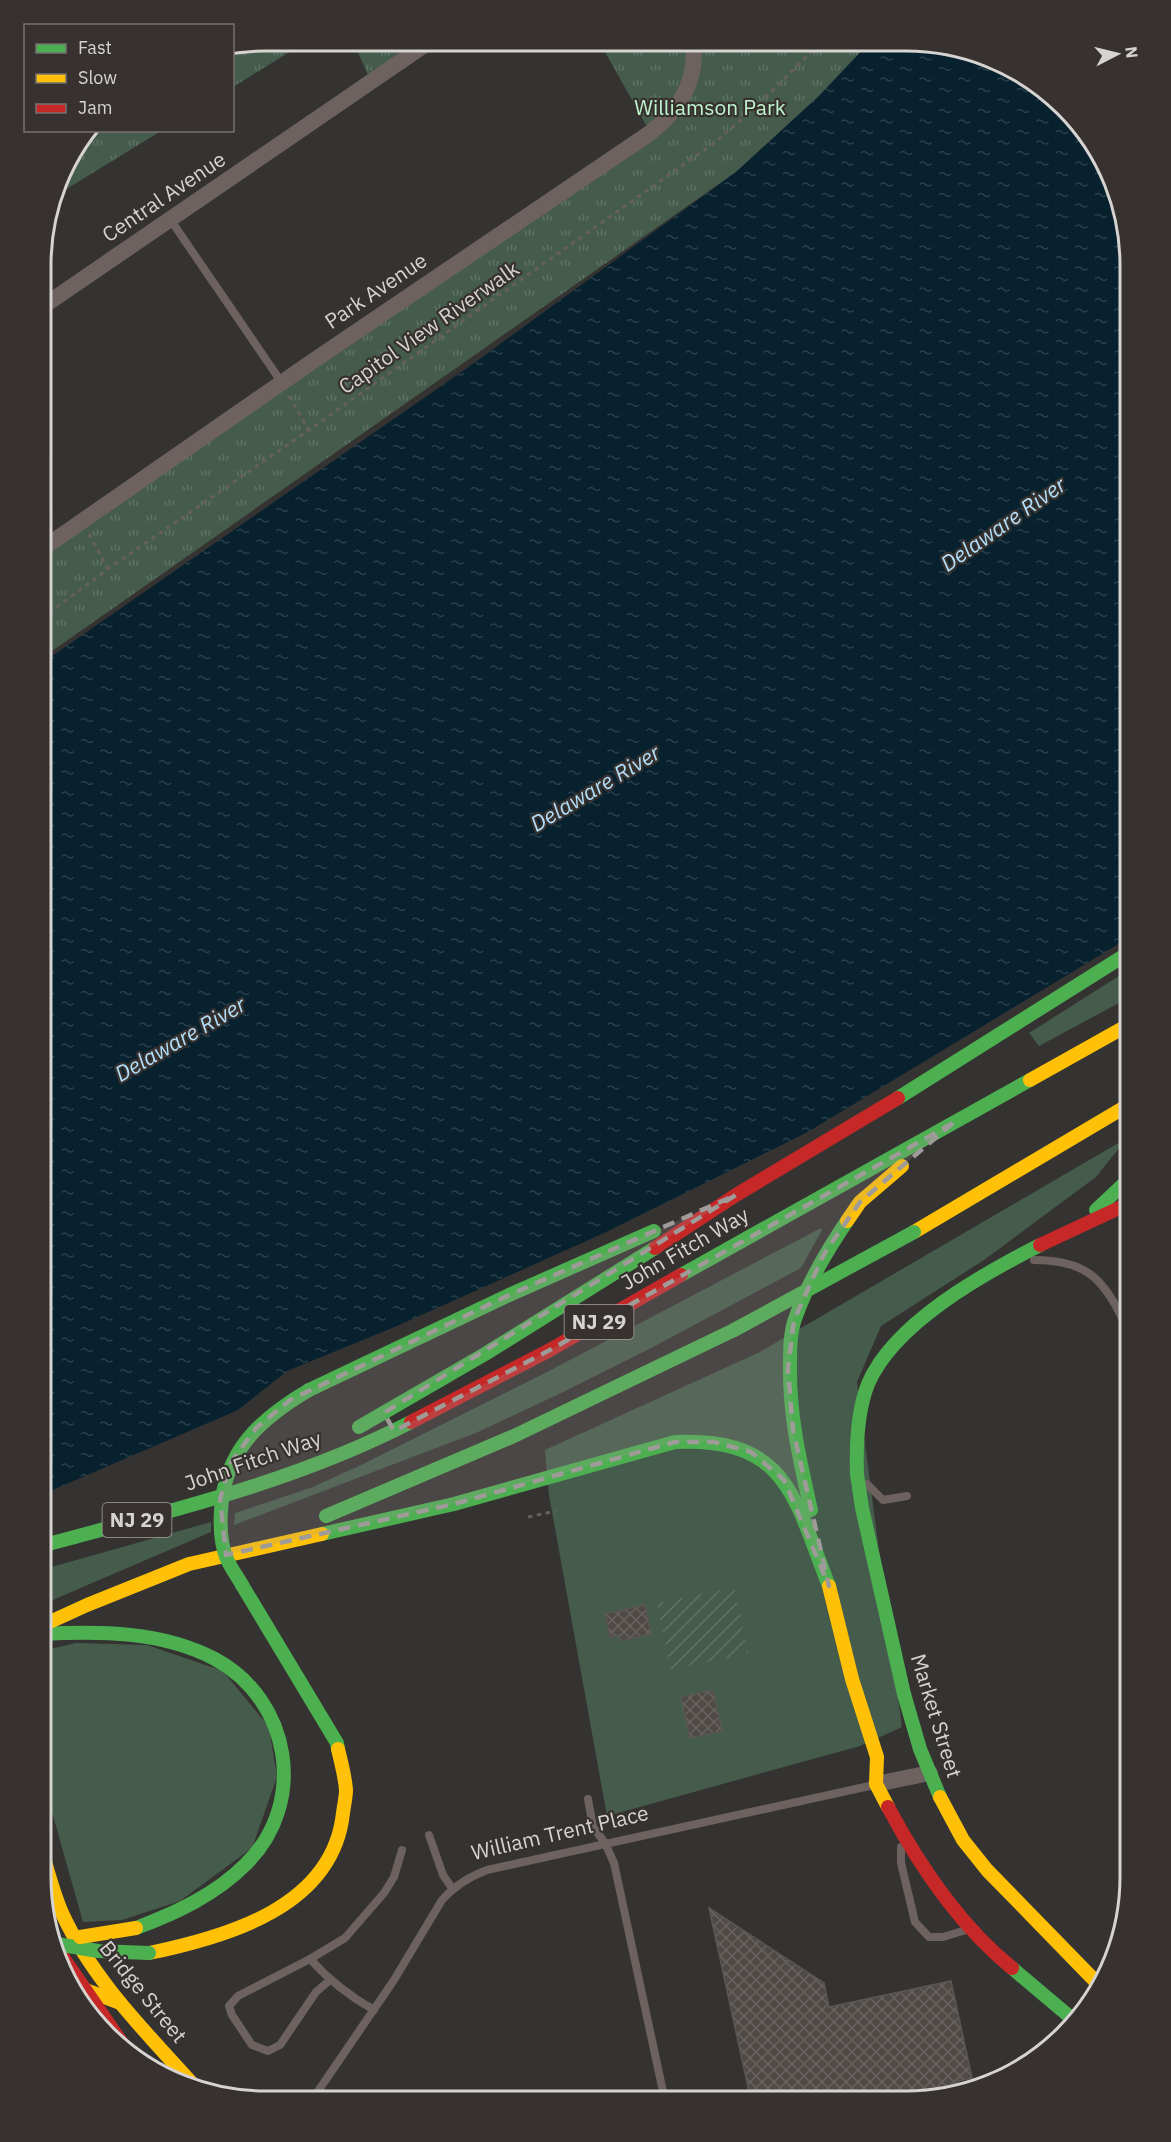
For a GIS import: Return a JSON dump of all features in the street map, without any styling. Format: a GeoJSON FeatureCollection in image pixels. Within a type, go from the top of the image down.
{"type":"FeatureCollection","features":[{"type":"Feature","properties":{"kind":"main road"},"geometry":{"type":"LineString","coordinates":[[351,1431],[514,1336],[736,1195],[876,1112],[1120,958]]}},
{"type":"Feature","properties":{"kind":"main road","name":"John Fitch Way"},"geometry":{"type":"LineString","coordinates":[[51,1543],[232,1494],[349,1450],[401,1427],[548,1351],[1120,1030]]}},
{"type":"Feature","properties":{"kind":"main road","name":"NJ 29"},"geometry":{"type":"LineString","coordinates":[[51,1622],[149,1579],[356,1505],[521,1434],[624,1386],[734,1330],[914,1232],[1120,1110]]}},
{"type":"Feature","properties":{"kind":"main road"},"geometry":{"type":"LineString","coordinates":[[953,1123],[860,1202],[824,1254],[794,1320],[788,1369],[793,1430],[852,1679],[877,1757],[876,1784],[900,1829],[935,1884],[970,1929],[993,1953],[1069,2016]]}},
{"type":"Feature","properties":{"kind":"main road"},"geometry":{"type":"LineString","coordinates":[[1081,1224],[1120,1187]]}},
{"type":"Feature","properties":{"kind":"main road"},"geometry":{"type":"LineString","coordinates":[[61,1944],[98,1952],[149,1953],[184,1947],[248,1926],[292,1901],[311,1884],[326,1865],[342,1831],[347,1792],[345,1767],[337,1743],[242,1585],[227,1557],[221,1531],[220,1499],[231,1462],[256,1428],[290,1400],[309,1390],[509,1295],[736,1195]]}},
{"type":"Feature","properties":{"kind":"main road"},"geometry":{"type":"LineString","coordinates":[[1081,1224],[1120,1207]]}},
{"type":"Feature","properties":{"kind":"main road","name":"Market Street"},"geometry":{"type":"LineString","coordinates":[[1081,1224],[973,1282],[911,1326],[883,1356],[867,1386],[860,1406],[856,1440],[857,1474],[862,1508],[904,1695],[930,1773],[944,1806],[958,1831],[987,1870],[1094,1979]]}},
{"type":"Feature","properties":{"kind":"main road"},"geometry":{"type":"LineString","coordinates":[[208,1559],[453,1504],[675,1443],[694,1441],[734,1446],[751,1452],[769,1464],[784,1480],[792,1494],[829,1586]]}},
{"type":"Feature","properties":{"kind":"main road"},"geometry":{"type":"LineString","coordinates":[[232,1494],[322,1447]]}},
{"type":"Feature","properties":{"kind":"main road"},"geometry":{"type":"LineString","coordinates":[[51,1633],[78,1631],[120,1633],[178,1644],[207,1656],[237,1673],[251,1686],[272,1718],[284,1755],[285,1779],[279,1814],[267,1838],[237,1874],[207,1896],[174,1914],[136,1928],[60,1941]]}},
{"type":"Feature","properties":{"kind":"main road","name":"Bridge Street"},"geometry":{"type":"LineString","coordinates":[[51,1886],[63,1915],[90,1962],[120,2003],[185,2076]]}},
{"type":"Feature","properties":{"kind":"main road","name":"Bridge Street"},"geometry":{"type":"LineString","coordinates":[[71,1968],[106,2020]]}},
{"type":"Feature","properties":{"kind":"main road"},"geometry":{"type":"LineString","coordinates":[[84,1988],[120,2003]]}},
{"type":"Feature","properties":{"kind":"street","name":"Central Avenue"},"geometry":{"type":"LineString","coordinates":[[51,301],[416,51]]}},
{"type":"Feature","properties":{"kind":"street","name":"Park Avenue"},"geometry":{"type":"LineString","coordinates":[[51,543],[667,119],[680,103],[689,83],[693,70],[693,51]]}},
{"type":"Feature","properties":{"kind":"street","name":"William Trent Place"},"geometry":{"type":"LineString","coordinates":[[876,1784],[930,1773]]}},
{"type":"Feature","properties":{"kind":"lane"},"geometry":{"type":"LineString","coordinates":[[170,219],[282,383]]}},
{"type":"Feature","properties":{"kind":"lane"},"geometry":{"type":"LineString","coordinates":[[1013,1259],[1058,1260],[1089,1273],[1111,1295],[1120,1314]]}},
{"type":"Feature","properties":{"kind":"lane"},"geometry":{"type":"LineString","coordinates":[[857,1474],[883,1500],[907,1496]]}},
{"type":"Feature","properties":{"kind":"lane","name":"William Trent Place"},"geometry":{"type":"LineString","coordinates":[[318,2091],[374,2010],[442,1900],[452,1888],[468,1877],[487,1870],[605,1843],[876,1784]]}},
{"type":"Feature","properties":{"kind":"lane"},"geometry":{"type":"LineString","coordinates":[[588,1799],[593,1827],[605,1843],[614,1863],[663,2091]]}},
{"type":"Feature","properties":{"kind":"lane"},"geometry":{"type":"LineString","coordinates":[[900,1829],[902,1863],[915,1923],[929,1936],[943,1937],[970,1929]]}},
{"type":"Feature","properties":{"kind":"lane"},"geometry":{"type":"LineString","coordinates":[[429,1835],[443,1875],[452,1888]]}},
{"type":"Feature","properties":{"kind":"lane"},"geometry":{"type":"LineString","coordinates":[[330,1980],[316,1992],[280,2045],[268,2051],[252,2045],[232,2015],[230,2006],[238,1996],[345,1938],[384,1893],[394,1877],[402,1850]]}},
{"type":"Feature","properties":{"kind":"lane"},"geometry":{"type":"LineString","coordinates":[[310,1959],[330,1980],[356,2000],[374,2010]]}},
{"type":"Feature","properties":{"kind":"path","name":"Capitol View Riverwalk"},"geometry":{"type":"LineString","coordinates":[[51,611],[714,143],[758,105],[812,51]]}},
{"type":"Feature","properties":{"kind":"path"},"geometry":{"type":"LineString","coordinates":[[298,411],[309,430]]}},
{"type":"Feature","properties":{"kind":"path"},"geometry":{"type":"LineString","coordinates":[[99,552],[108,569]]}},
{"type":"Feature","properties":{"kind":"path"},"geometry":{"type":"LineString","coordinates":[[528,1517],[556,1511]]}},
{"type":"Feature","properties":{"kind":"highlighted area"},"geometry":{"type":"Polygon","coordinates":[[[953,1123],[860,1202],[824,1254],[794,1320],[788,1369],[793,1430],[829,1586],[784,1480],[751,1452],[714,1442],[675,1442],[454,1504],[226,1555],[224,1547],[220,1499],[231,1462],[256,1428],[290,1400],[509,1295],[736,1195],[384,1413],[394,1431],[548,1351],[953,1123]]]}},
{"type":"Feature","properties":{"kind":"green space"},"geometry":{"type":"Polygon","coordinates":[[[291,51],[234,86],[234,53],[291,51]]]}},
{"type":"Feature","properties":{"kind":"green space"},"geometry":{"type":"Polygon","coordinates":[[[357,51],[418,51],[371,82],[357,51]]]}},
{"type":"Feature","properties":{"kind":"green space","name":"Williamson Park"},"geometry":{"type":"Polygon","coordinates":[[[604,51],[861,51],[819,96],[736,172],[51,652],[51,546],[650,132],[604,51]]]}},
{"type":"Feature","properties":{"kind":"green space"},"geometry":{"type":"Polygon","coordinates":[[[97,132],[159,132],[64,190],[73,170],[97,132]]]}},
{"type":"Feature","properties":{"kind":"green space"},"geometry":{"type":"Polygon","coordinates":[[[1120,975],[1120,1002],[1039,1046],[1029,1033],[1120,975]]]}},
{"type":"Feature","properties":{"kind":"green space"},"geometry":{"type":"Polygon","coordinates":[[[1120,1142],[1120,1147],[1096,1177],[984,1260],[881,1326],[857,1382],[902,1727],[860,1746],[607,1816],[549,1495],[545,1450],[760,1352],[1120,1142]]]}},
{"type":"Feature","properties":{"kind":"green space"},"geometry":{"type":"Polygon","coordinates":[[[821,1228],[801,1268],[653,1347],[478,1432],[234,1525],[235,1513],[313,1487],[361,1465],[549,1371],[821,1228]]]}},
{"type":"Feature","properties":{"kind":"green space"},"geometry":{"type":"Polygon","coordinates":[[[211,1522],[211,1532],[51,1601],[51,1567],[211,1522]]]}},
{"type":"Feature","properties":{"kind":"green space"},"geometry":{"type":"Polygon","coordinates":[[[734,1587],[748,1653],[671,1670],[657,1603],[734,1587]]]}},
{"type":"Feature","properties":{"kind":"green space"},"geometry":{"type":"Polygon","coordinates":[[[76,1643],[147,1645],[223,1671],[269,1727],[277,1777],[252,1848],[180,1901],[122,1920],[83,1922],[51,1808],[51,1649],[76,1643]]]}},
{"type":"Feature","properties":{"kind":"water","name":"Delaware River"},"geometry":{"type":"Polygon","coordinates":[[[861,51],[920,51],[975,62],[1025,87],[1067,124],[1084,146],[1098,170],[1109,196],[1120,251],[1120,943],[806,1133],[604,1233],[397,1326],[287,1371],[238,1410],[51,1491],[51,657],[470,366],[736,172],[819,96],[861,51]]]}},
{"type":"Feature","properties":{"kind":"building"},"geometry":{"type":"Polygon","coordinates":[[[645,1605],[651,1634],[620,1641],[619,1635],[610,1637],[605,1614],[645,1605]]]}},
{"type":"Feature","properties":{"kind":"building"},"geometry":{"type":"Polygon","coordinates":[[[713,1690],[722,1731],[690,1738],[681,1697],[713,1690]]]}},
{"type":"Feature","properties":{"kind":"building"},"geometry":{"type":"Polygon","coordinates":[[[709,1908],[824,1983],[829,2007],[951,1981],[972,2078],[958,2081],[959,2085],[920,2091],[749,2091],[709,1908]]]}},
{"type":"Feature","properties":{"kind":"traffic: fast"},"geometry":{"type":"LineString","coordinates":[[898,1098],[1120,958]]}},
{"type":"Feature","properties":{"kind":"traffic: fast"},"geometry":{"type":"LineString","coordinates":[[681,1275],[1030,1080]]}},
{"type":"Feature","properties":{"kind":"traffic: fast"},"geometry":{"type":"LineString","coordinates":[[1096,1210],[1120,1187]]}},
{"type":"Feature","properties":{"kind":"traffic: fast"},"geometry":{"type":"LineString","coordinates":[[811,1510],[793,1420],[790,1384],[791,1336],[795,1319],[811,1281],[847,1221]]}},
{"type":"Feature","properties":{"kind":"traffic: fast"},"geometry":{"type":"LineString","coordinates":[[309,1390],[509,1295],[654,1231]]}},
{"type":"Feature","properties":{"kind":"traffic: fast"},"geometry":{"type":"LineString","coordinates":[[734,1330],[914,1232]]}},
{"type":"Feature","properties":{"kind":"traffic: fast"},"geometry":{"type":"LineString","coordinates":[[857,1474],[859,1417],[868,1384],[881,1362],[898,1341],[942,1302],[993,1270],[1040,1245]]}},
{"type":"Feature","properties":{"kind":"traffic: fast"},"geometry":{"type":"LineString","coordinates":[[359,1427],[485,1354],[655,1248]]}},
{"type":"Feature","properties":{"kind":"traffic: fast"},"geometry":{"type":"LineString","coordinates":[[326,1516],[514,1436],[734,1330]]}},
{"type":"Feature","properties":{"kind":"traffic: fast"},"geometry":{"type":"LineString","coordinates":[[242,1585],[226,1557],[221,1534],[221,1511],[229,1471],[237,1454],[260,1425],[309,1390]]}},
{"type":"Feature","properties":{"kind":"traffic: fast"},"geometry":{"type":"LineString","coordinates":[[51,1543],[182,1508],[276,1479],[322,1462],[411,1422]]}},
{"type":"Feature","properties":{"kind":"traffic: fast"},"geometry":{"type":"LineString","coordinates":[[322,1534],[454,1504],[675,1442],[713,1443],[742,1450],[764,1462],[781,1479],[795,1500],[829,1586]]}},
{"type":"Feature","properties":{"kind":"traffic: fast"},"geometry":{"type":"LineString","coordinates":[[857,1474],[862,1508],[904,1694],[920,1749],[940,1797]]}},
{"type":"Feature","properties":{"kind":"traffic: fast"},"geometry":{"type":"LineString","coordinates":[[242,1585],[337,1743],[338,1749]]}},
{"type":"Feature","properties":{"kind":"traffic: fast"},"geometry":{"type":"LineString","coordinates":[[51,1634],[130,1635],[174,1643],[195,1650],[215,1659],[241,1677],[261,1700],[275,1726],[282,1754],[283,1783],[278,1812],[266,1839],[246,1864],[208,1894],[166,1916],[136,1928]]}},
{"type":"Feature","properties":{"kind":"traffic: fast"},"geometry":{"type":"LineString","coordinates":[[62,1945],[98,1951],[149,1953]]}},
{"type":"Feature","properties":{"kind":"traffic: fast"},"geometry":{"type":"LineString","coordinates":[[1012,1968],[1069,2016]]}},
{"type":"Feature","properties":{"kind":"traffic: slow"},"geometry":{"type":"LineString","coordinates":[[1030,1080],[1120,1030]]}},
{"type":"Feature","properties":{"kind":"traffic: slow"},"geometry":{"type":"LineString","coordinates":[[914,1232],[1120,1110]]}},
{"type":"Feature","properties":{"kind":"traffic: slow"},"geometry":{"type":"LineString","coordinates":[[847,1221],[860,1202],[902,1166]]}},
{"type":"Feature","properties":{"kind":"traffic: slow"},"geometry":{"type":"LineString","coordinates":[[51,1621],[189,1564],[322,1534]]}},
{"type":"Feature","properties":{"kind":"traffic: slow"},"geometry":{"type":"LineString","coordinates":[[829,1586],[852,1679],[877,1757],[876,1784],[888,1807]]}},
{"type":"Feature","properties":{"kind":"traffic: slow"},"geometry":{"type":"LineString","coordinates":[[149,1953],[211,1938],[272,1912],[298,1894],[319,1872],[335,1845],[343,1813],[346,1790],[338,1749]]}},
{"type":"Feature","properties":{"kind":"traffic: slow"},"geometry":{"type":"LineString","coordinates":[[940,1797],[963,1840],[987,1870],[1094,1979]]}},
{"type":"Feature","properties":{"kind":"traffic: slow"},"geometry":{"type":"LineString","coordinates":[[51,1882],[62,1913],[89,1961],[123,2006],[185,2076]]}},
{"type":"Feature","properties":{"kind":"traffic: slow"},"geometry":{"type":"LineString","coordinates":[[80,1937],[136,1928]]}},
{"type":"Feature","properties":{"kind":"traffic: slow"},"geometry":{"type":"LineString","coordinates":[[83,1989],[120,2003]]}},
{"type":"Feature","properties":{"kind":"traffic: jam"},"geometry":{"type":"LineString","coordinates":[[655,1248],[736,1195],[898,1098]]}},
{"type":"Feature","properties":{"kind":"traffic: jam"},"geometry":{"type":"LineString","coordinates":[[1040,1245],[1120,1208]]}},
{"type":"Feature","properties":{"kind":"traffic: jam"},"geometry":{"type":"LineString","coordinates":[[411,1422],[548,1351],[681,1275]]}},
{"type":"Feature","properties":{"kind":"traffic: jam"},"geometry":{"type":"LineString","coordinates":[[888,1807],[913,1851],[942,1894],[975,1933],[1012,1968]]}},
{"type":"Feature","properties":{"kind":"traffic: jam"},"geometry":{"type":"LineString","coordinates":[[73,1973],[106,2020]]}}]}
